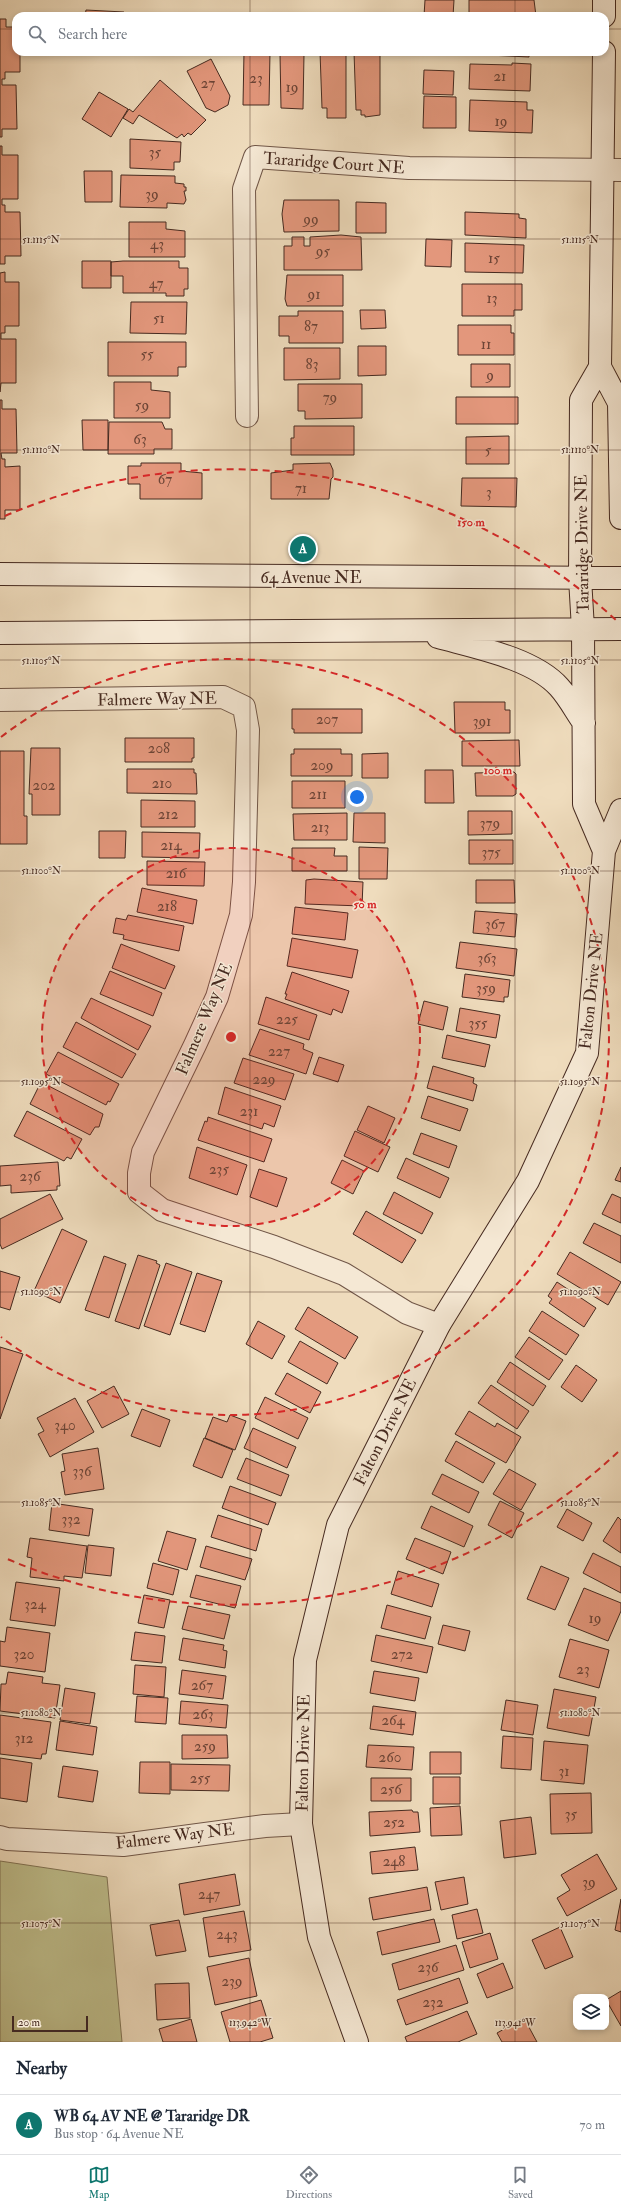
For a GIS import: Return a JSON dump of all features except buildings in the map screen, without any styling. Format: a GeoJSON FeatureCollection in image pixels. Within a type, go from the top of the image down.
{"type":"FeatureCollection","features":[{"type":"Feature","properties":{"kind":"street"},"geometry":{"type":"LineString","coordinates":[[604,0],[604,12]]}},
{"type":"Feature","properties":{"kind":"street","name":"Tararidge Drive NE"},"geometry":{"type":"LineString","coordinates":[[583,629],[580,578],[581,400],[600,367],[612,170],[604,56]]}},
{"type":"Feature","properties":{"kind":"street","name":"Tararidge Court NE"},"geometry":{"type":"LineString","coordinates":[[247,416],[244,189],[255,157],[409,168],[612,170]]}},
{"type":"Feature","properties":{"kind":"street","name":"Tararidge Drive NE"},"geometry":{"type":"LineString","coordinates":[[600,367],[619,403],[621,518]]}},
{"type":"Feature","properties":{"kind":"street","name":"64 Avenue NE"},"geometry":{"type":"LineString","coordinates":[[0,574],[621,578]]}},
{"type":"Feature","properties":{"kind":"street","name":"Falton Drive NE"},"geometry":{"type":"LineString","coordinates":[[583,629],[584,804],[604,851]]}},
{"type":"Feature","properties":{"kind":"street"},"geometry":{"type":"LineString","coordinates":[[415,630],[489,652],[533,668],[559,687],[584,723]]}},
{"type":"Feature","properties":{"kind":"street"},"geometry":{"type":"LineString","coordinates":[[0,633],[621,630]]}},
{"type":"Feature","properties":{"kind":"street","name":"Falmere Way NE"},"geometry":{"type":"LineString","coordinates":[[0,700],[223,697],[244,707],[248,730],[244,882],[241,915],[216,997],[195,1045],[143,1152],[139,1173],[139,1192],[162,1210],[274,1247],[344,1274],[407,1313],[439,1325]]}},
{"type":"Feature","properties":{"kind":"street","name":"Falton Drive NE"},"geometry":{"type":"LineString","coordinates":[[357,2042],[319,1937],[301,1824],[305,1660],[338,1525],[439,1325],[528,1181],[587,1053],[604,851],[621,810]]}},
{"type":"Feature","properties":{"kind":"street","name":"Falmere Way NE"},"geometry":{"type":"LineString","coordinates":[[0,1837],[7,1839],[123,1845],[265,1826],[301,1824]]}},
{"type":"Feature","properties":{"kind":"green space"},"geometry":{"type":"Polygon","coordinates":[[[0,1861],[107,1877],[122,2042],[0,2042],[0,1861]]]}},
{"type":"Feature","properties":{"kind":"place","name":"WB 64 AV NE @ Tararidge DR"},"geometry":{"type":"Point","coordinates":[303,549]}}]}
